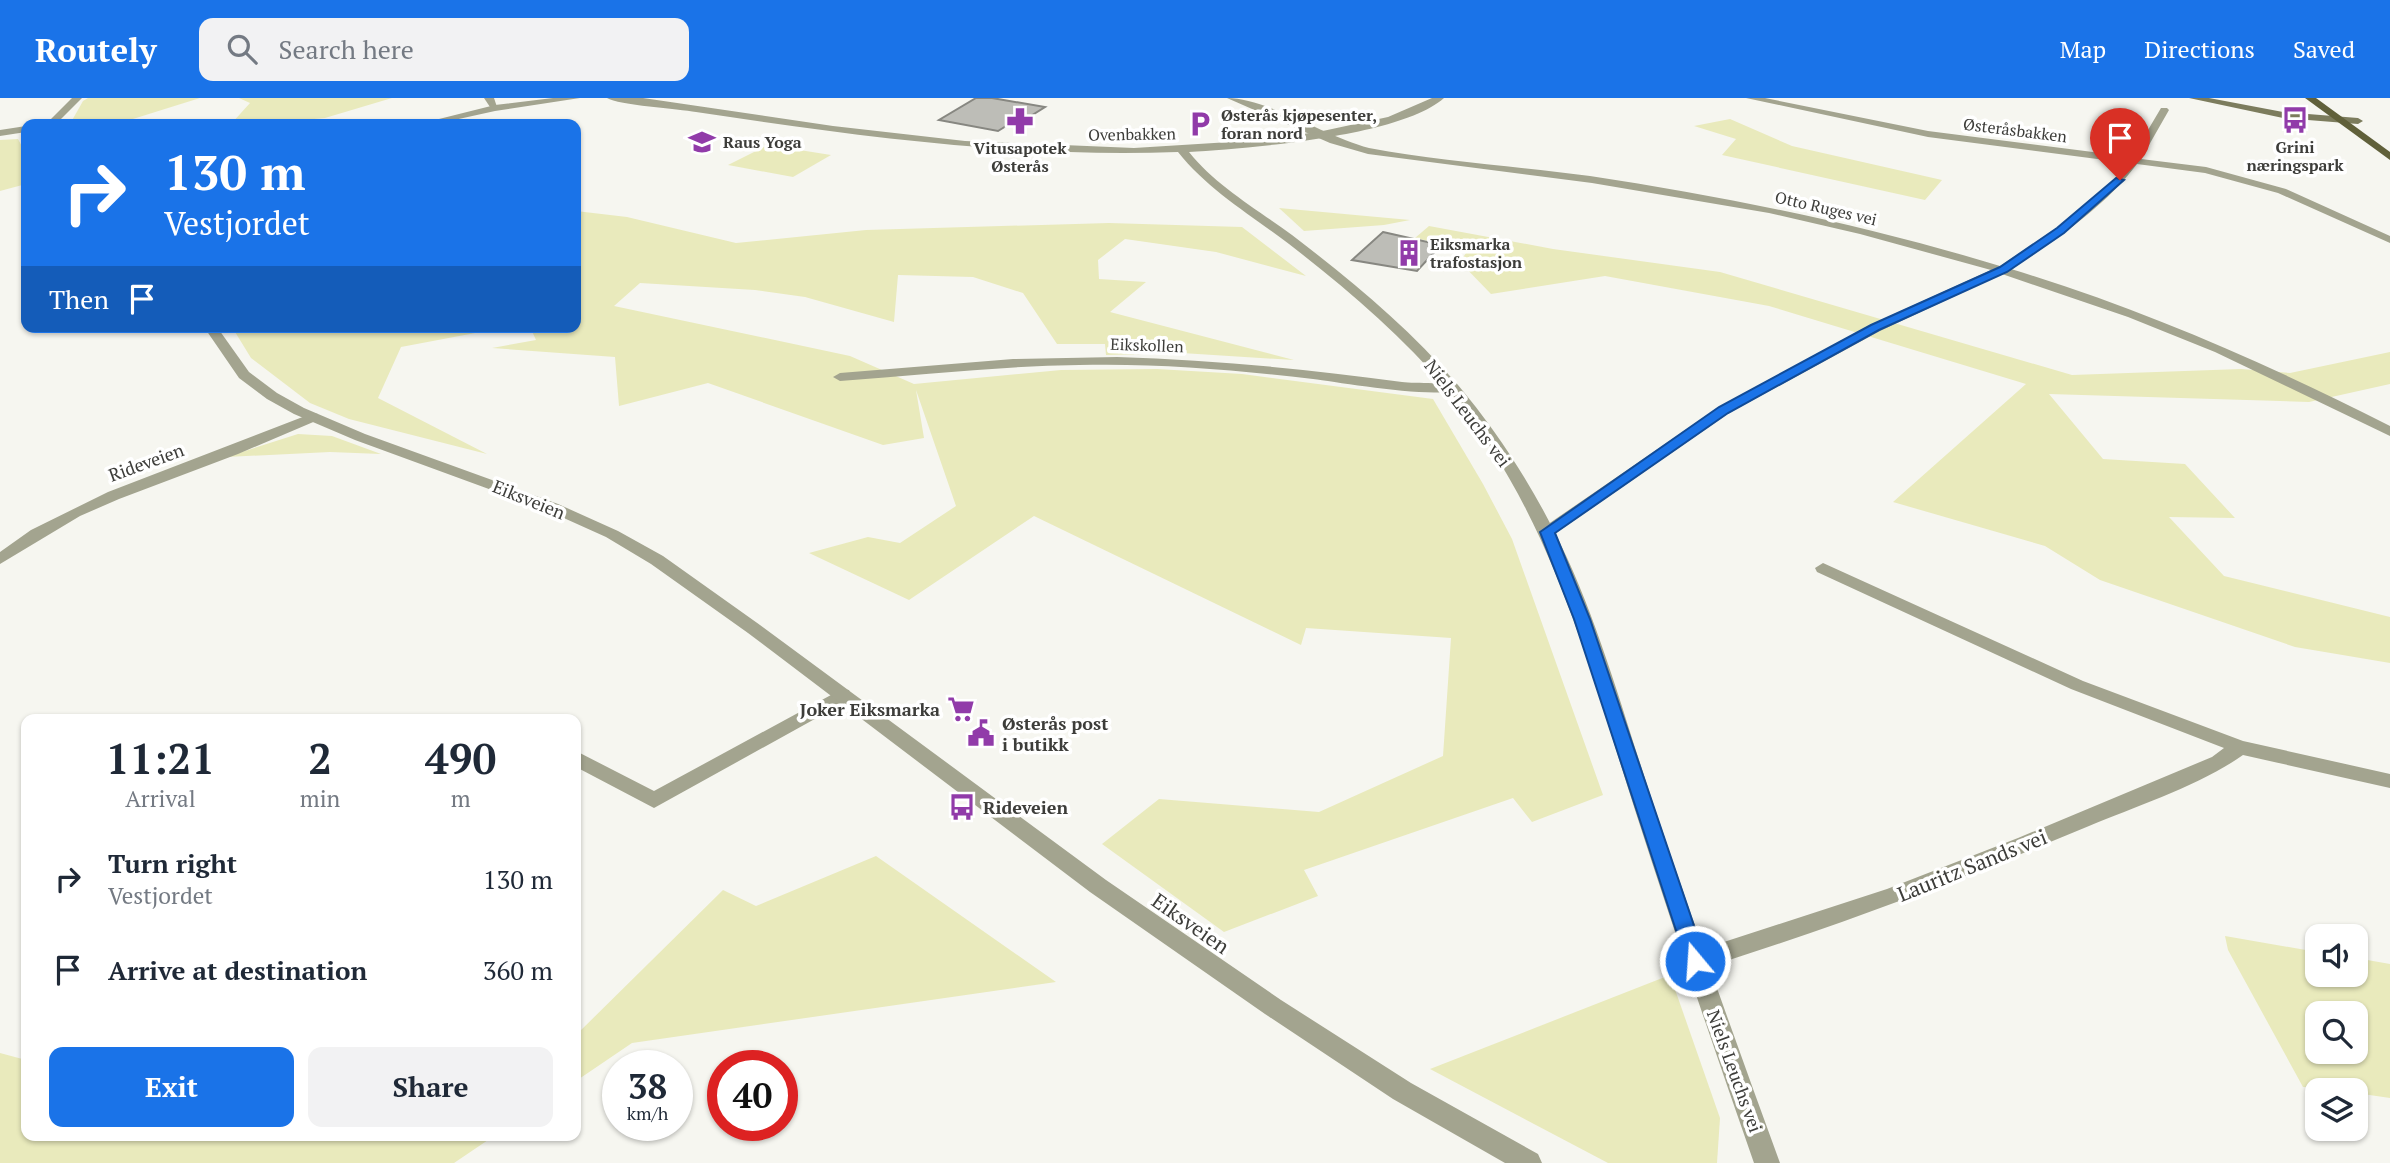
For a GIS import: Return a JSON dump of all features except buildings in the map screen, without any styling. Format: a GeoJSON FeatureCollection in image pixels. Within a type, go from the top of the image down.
{"type":"FeatureCollection","features":[{"type":"Feature","properties":{"kind":"main road"},"geometry":{"type":"LineString","coordinates":[[2194,98],[2283,115],[2358,121]]}},
{"type":"Feature","properties":{"kind":"main road"},"geometry":{"type":"LineString","coordinates":[[2310,98],[2390,157]]}},
{"type":"Feature","properties":{"kind":"main road"},"geometry":{"type":"LineString","coordinates":[[2326,98],[2390,143]]}},
{"type":"Feature","properties":{"kind":"street"},"geometry":{"type":"LineString","coordinates":[[56,119],[77,98]]}},
{"type":"Feature","properties":{"kind":"street"},"geometry":{"type":"LineString","coordinates":[[489,98],[495,108]]}},
{"type":"Feature","properties":{"kind":"street"},"geometry":{"type":"LineString","coordinates":[[446,119],[495,108],[575,98]]}},
{"type":"Feature","properties":{"kind":"street","name":"Ovenbakken"},"geometry":{"type":"LineString","coordinates":[[612,98],[854,132],[996,146],[1094,151],[1182,150],[1320,135],[1416,110],[1439,98]]}},
{"type":"Feature","properties":{"kind":"street","name":"Otto Ruges vei"},"geometry":{"type":"LineString","coordinates":[[1233,98],[1273,112],[1320,135],[1368,151],[1543,173],[1731,203],[1858,231],[2003,269],[2075,293],[2220,350],[2311,391],[2390,432]]}},
{"type":"Feature","properties":{"kind":"street","name":"Østeråsbakken"},"geometry":{"type":"LineString","coordinates":[[1751,98],[1928,134],[2206,170],[2282,191],[2390,240]]}},
{"type":"Feature","properties":{"kind":"street"},"geometry":{"type":"LineString","coordinates":[[1547,532],[1724,410],[1875,328],[2003,269],[2060,230],[2120,180],[2136,159],[2164,110]]}},
{"type":"Feature","properties":{"kind":"street"},"geometry":{"type":"LineString","coordinates":[[0,133],[21,130]]}},
{"type":"Feature","properties":{"kind":"street","name":"Niels Leuchs vei"},"geometry":{"type":"LineString","coordinates":[[1182,150],[1223,187],[1359,292],[1424,355],[1489,435],[1547,532],[1582,619],[1695,961],[1766,1163]]}},
{"type":"Feature","properties":{"kind":"street","name":"Eiksveien"},"geometry":{"type":"LineString","coordinates":[[214,333],[244,374],[272,396],[313,417],[400,452],[508,489],[612,534],[688,581],[1087,878],[1273,1007],[1402,1091],[1529,1163]]}},
{"type":"Feature","properties":{"kind":"street","name":"Eikskollen"},"geometry":{"type":"LineString","coordinates":[[840,377],[1022,364],[1114,361],[1237,365],[1425,389],[1453,388]]}},
{"type":"Feature","properties":{"kind":"street","name":"Rideveien"},"geometry":{"type":"LineString","coordinates":[[0,559],[35,534],[85,506],[259,441],[313,417]]}},
{"type":"Feature","properties":{"kind":"street"},"geometry":{"type":"LineString","coordinates":[[1823,568],[2077,685],[2240,747],[2390,780]]}},
{"type":"Feature","properties":{"kind":"street"},"geometry":{"type":"LineString","coordinates":[[581,761],[654,800],[842,695]]}},
{"type":"Feature","properties":{"kind":"street","name":"Lauritz Sands vei"},"geometry":{"type":"LineString","coordinates":[[1695,961],[1765,941],[1891,898],[2065,829],[2219,762],[2240,747]]}},
{"type":"Feature","properties":{"kind":"green space"},"geometry":{"type":"Polygon","coordinates":[[[88,98],[200,98],[133,119],[73,119],[83,101],[88,98]]]}},
{"type":"Feature","properties":{"kind":"green space"},"geometry":{"type":"Polygon","coordinates":[[[239,98],[392,98],[325,118],[236,119],[250,103],[239,98]]]}},
{"type":"Feature","properties":{"kind":"green space"},"geometry":{"type":"Polygon","coordinates":[[[1730,119],[1792,146],[1942,180],[1925,200],[1722,155],[1736,139],[1694,126],[1730,119]]]}},
{"type":"Feature","properties":{"kind":"green space"},"geometry":{"type":"Polygon","coordinates":[[[18,139],[21,145],[21,185],[0,191],[0,140],[18,139]]]}},
{"type":"Feature","properties":{"kind":"green space"},"geometry":{"type":"Polygon","coordinates":[[[768,145],[831,155],[793,177],[728,165],[768,145]]]}},
{"type":"Feature","properties":{"kind":"green space"},"geometry":{"type":"Polygon","coordinates":[[[1279,208],[1410,220],[1384,225],[1304,231],[1279,208]]]}},
{"type":"Feature","properties":{"kind":"green space"},"geometry":{"type":"Polygon","coordinates":[[[581,212],[627,217],[736,243],[866,230],[1109,223],[1242,227],[1306,276],[1216,252],[1125,239],[1098,260],[1099,279],[1146,282],[1110,312],[1294,360],[1182,353],[1106,355],[1105,344],[1057,344],[1023,293],[973,277],[898,275],[894,322],[805,297],[755,290],[640,283],[614,306],[850,356],[914,384],[1061,370],[1157,369],[1242,374],[1433,399],[1512,539],[1603,795],[1532,822],[1513,798],[1304,870],[1318,896],[1224,932],[1102,844],[1159,799],[1319,812],[1443,756],[1451,638],[1306,628],[1301,645],[1034,516],[909,600],[809,553],[868,537],[900,543],[956,506],[916,390],[924,438],[883,445],[708,383],[619,406],[615,357],[492,348],[536,340],[533,333],[581,333],[581,212]]]}},
{"type":"Feature","properties":{"kind":"green space"},"geometry":{"type":"Polygon","coordinates":[[[1429,226],[1553,249],[1720,272],[2072,375],[2241,369],[2290,373],[2390,352],[2390,384],[2309,402],[2049,394],[2103,459],[2185,464],[2235,518],[2169,517],[2224,576],[2390,617],[2390,663],[2295,647],[2100,580],[2045,546],[1893,502],[2026,384],[1769,306],[1605,276],[1491,294],[1460,262],[1468,250],[1415,238],[1429,226]]]}},
{"type":"Feature","properties":{"kind":"green space"},"geometry":{"type":"Polygon","coordinates":[[[236,333],[475,333],[401,347],[378,398],[487,454],[349,419],[310,403],[251,358],[236,333]]]}},
{"type":"Feature","properties":{"kind":"green space"},"geometry":{"type":"Polygon","coordinates":[[[298,434],[332,436],[381,454],[330,452],[226,457],[298,434]]]}},
{"type":"Feature","properties":{"kind":"green space"},"geometry":{"type":"Polygon","coordinates":[[[876,856],[1056,982],[632,1043],[622,1050],[602,1050],[602,1063],[581,1078],[581,1030],[723,890],[756,906],[876,856]]]}},
{"type":"Feature","properties":{"kind":"green space"},"geometry":{"type":"Polygon","coordinates":[[[2225,936],[2305,950],[2305,987],[2368,987],[2368,960],[2390,964],[2390,1098],[2368,1095],[2368,1078],[2305,1078],[2303,1087],[2228,950],[2225,936]]]}},
{"type":"Feature","properties":{"kind":"green space"},"geometry":{"type":"Polygon","coordinates":[[[1670,975],[1720,1118],[1717,1163],[1608,1163],[1430,1069],[1670,975]]]}},
{"type":"Feature","properties":{"kind":"green space"},"geometry":{"type":"Polygon","coordinates":[[[0,1053],[21,1059],[21,1141],[487,1141],[454,1163],[0,1163],[0,1053]]]}},
{"type":"Feature","properties":{"kind":"place","name":"Grini næringspark"},"geometry":{"type":"Point","coordinates":[2295,120]}},
{"type":"Feature","properties":{"kind":"place","name":"Vitusapotek Østerås"},"geometry":{"type":"Point","coordinates":[1020,121]}},
{"type":"Feature","properties":{"kind":"place","name":"Østerås kjøpesenter, foran nord"},"geometry":{"type":"Point","coordinates":[1200,124]}},
{"type":"Feature","properties":{"kind":"place","name":"Raus Yoga"},"geometry":{"type":"Point","coordinates":[702,142]}},
{"type":"Feature","properties":{"kind":"place","name":"Eiksmarka trafostasjon"},"geometry":{"type":"Point","coordinates":[1409,253]}},
{"type":"Feature","properties":{"kind":"place","name":"Joker Eiksmarka"},"geometry":{"type":"Point","coordinates":[961,709]}},
{"type":"Feature","properties":{"kind":"place","name":"Østerås post i butikk"},"geometry":{"type":"Point","coordinates":[981,733]}},
{"type":"Feature","properties":{"kind":"place","name":"Rideveien"},"geometry":{"type":"Point","coordinates":[962,807]}},
{"type":"Feature","properties":{"kind":"route"},"geometry":{"type":"LineString","coordinates":[[1695,961],[1582,619],[1547,532],[1724,410],[1875,328],[2003,269],[2060,230],[2120,180]]}}]}
